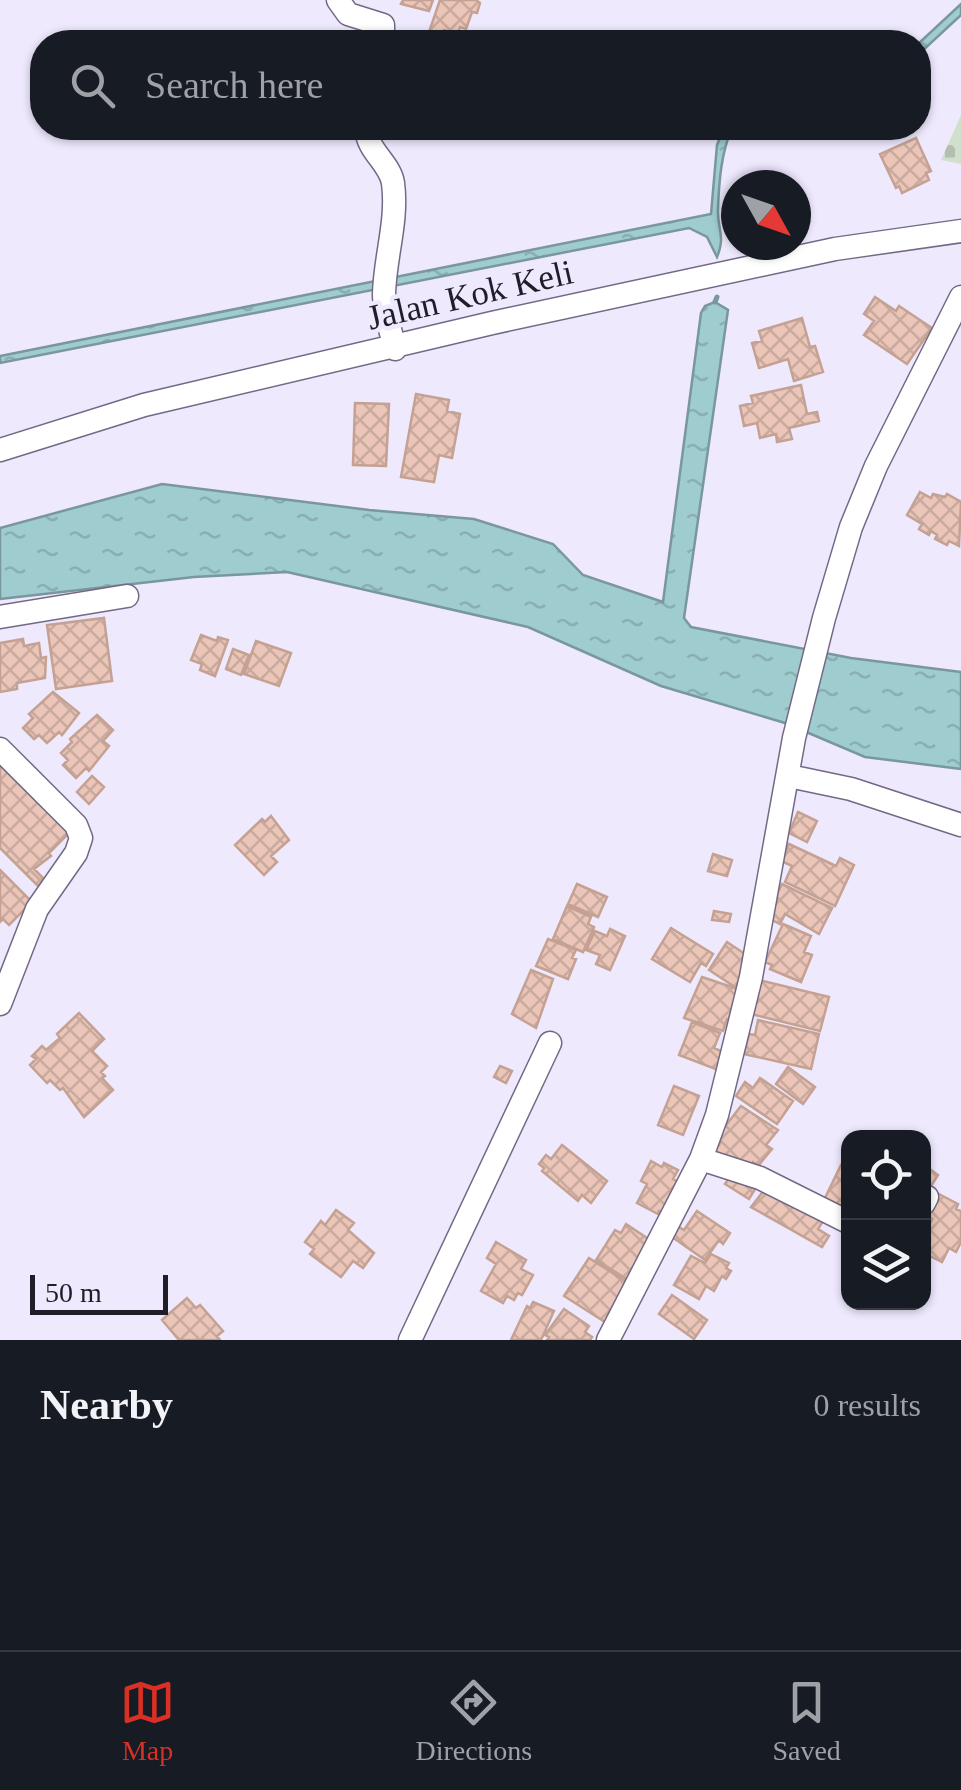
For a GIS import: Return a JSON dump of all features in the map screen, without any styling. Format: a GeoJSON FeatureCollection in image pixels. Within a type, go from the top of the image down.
{"type":"FeatureCollection","features":[{"type":"Feature","properties":{"kind":"street"},"geometry":{"type":"LineString","coordinates":[[338,0],[348,14],[383,25],[383,30]]}},
{"type":"Feature","properties":{"kind":"street"},"geometry":{"type":"LineString","coordinates":[[368,140],[392,176],[393,238],[384,295],[395,348]]}},
{"type":"Feature","properties":{"kind":"street","name":"Jalan Kok Keli"},"geometry":{"type":"LineString","coordinates":[[0,450],[144,405],[492,324],[835,250],[961,231]]}},
{"type":"Feature","properties":{"kind":"street"},"geometry":{"type":"LineString","coordinates":[[608,1340],[701,1159],[725,1090],[794,738],[824,618],[851,528],[876,466],[961,297]]}},
{"type":"Feature","properties":{"kind":"street"},"geometry":{"type":"LineString","coordinates":[[0,617],[126,596]]}},
{"type":"Feature","properties":{"kind":"street"},"geometry":{"type":"LineString","coordinates":[[0,749],[76,824],[81,838],[76,854],[37,908],[1,996]]}},
{"type":"Feature","properties":{"kind":"street"},"geometry":{"type":"LineString","coordinates":[[789,776],[851,789],[961,824]]}},
{"type":"Feature","properties":{"kind":"street"},"geometry":{"type":"LineString","coordinates":[[410,1340],[550,1043]]}},
{"type":"Feature","properties":{"kind":"street"},"geometry":{"type":"LineString","coordinates":[[701,1159],[760,1178],[844,1220]]}},
{"type":"Feature","properties":{"kind":"green space"},"geometry":{"type":"Polygon","coordinates":[[[961,115],[961,164],[941,160],[961,115]]]}},
{"type":"Feature","properties":{"kind":"water"},"geometry":{"type":"Polygon","coordinates":[[[961,4],[961,15],[931,43],[931,32],[961,4]]]}},
{"type":"Feature","properties":{"kind":"water"},"geometry":{"type":"Polygon","coordinates":[[[719,140],[728,140],[720,178],[721,243],[717,257],[707,237],[689,228],[0,363],[0,356],[711,214],[717,145],[719,140]]]}},
{"type":"Feature","properties":{"kind":"water"},"geometry":{"type":"Polygon","coordinates":[[[715,302],[728,310],[684,618],[691,627],[851,658],[961,672],[961,769],[865,757],[785,723],[661,686],[528,627],[287,572],[194,577],[0,599],[0,528],[162,484],[474,519],[553,544],[583,575],[663,602],[701,313],[705,306],[715,302]]]}},
{"type":"Feature","properties":{"kind":"building"},"geometry":{"type":"Polygon","coordinates":[[[403,0],[433,0],[429,11],[401,4],[403,0]]]}},
{"type":"Feature","properties":{"kind":"building"},"geometry":{"type":"Polygon","coordinates":[[[440,0],[480,3],[466,29],[430,30],[440,0]]]}},
{"type":"Feature","properties":{"kind":"building"},"geometry":{"type":"Polygon","coordinates":[[[917,140],[931,171],[926,173],[929,180],[902,193],[880,154],[917,140]]]}},
{"type":"Feature","properties":{"kind":"building"},"geometry":{"type":"Polygon","coordinates":[[[875,297],[896,311],[899,306],[932,328],[907,364],[864,335],[874,321],[864,314],[875,297]]]}},
{"type":"Feature","properties":{"kind":"building"},"geometry":{"type":"Polygon","coordinates":[[[802,318],[810,347],[815,346],[823,372],[794,381],[788,359],[759,368],[752,343],[762,341],[759,331],[802,318]]]}},
{"type":"Feature","properties":{"kind":"building"},"geometry":{"type":"Polygon","coordinates":[[[801,385],[807,414],[817,412],[819,421],[789,428],[792,439],[777,442],[776,434],[760,438],[757,423],[744,426],[740,406],[753,403],[751,396],[801,385]]]}},
{"type":"Feature","properties":{"kind":"building"},"geometry":{"type":"Polygon","coordinates":[[[416,394],[449,400],[447,411],[460,414],[452,458],[439,455],[434,482],[401,477],[416,394]]]}},
{"type":"Feature","properties":{"kind":"building"},"geometry":{"type":"Polygon","coordinates":[[[355,403],[389,404],[386,466],[353,465],[355,403]]]}},
{"type":"Feature","properties":{"kind":"building"},"geometry":{"type":"Polygon","coordinates":[[[920,492],[931,498],[933,494],[947,494],[961,502],[959,546],[935,539],[937,535],[919,529],[922,524],[907,515],[920,492]]]}},
{"type":"Feature","properties":{"kind":"building"},"geometry":{"type":"Polygon","coordinates":[[[104,618],[112,681],[56,689],[47,625],[104,618]]]}},
{"type":"Feature","properties":{"kind":"building"},"geometry":{"type":"Polygon","coordinates":[[[201,635],[228,640],[215,676],[200,670],[202,664],[191,660],[201,635]]]}},
{"type":"Feature","properties":{"kind":"building"},"geometry":{"type":"Polygon","coordinates":[[[23,639],[24,646],[39,643],[41,658],[46,657],[45,678],[17,683],[17,689],[0,692],[0,643],[23,639]]]}},
{"type":"Feature","properties":{"kind":"building"},"geometry":{"type":"Polygon","coordinates":[[[256,641],[291,653],[279,686],[244,674],[256,641]]]}},
{"type":"Feature","properties":{"kind":"building"},"geometry":{"type":"Polygon","coordinates":[[[233,649],[249,655],[241,675],[226,669],[233,649]]]}},
{"type":"Feature","properties":{"kind":"building"},"geometry":{"type":"Polygon","coordinates":[[[53,692],[79,713],[62,735],[59,732],[47,743],[39,735],[34,739],[23,728],[33,718],[29,714],[53,692]]]}},
{"type":"Feature","properties":{"kind":"building"},"geometry":{"type":"Polygon","coordinates":[[[97,715],[113,730],[103,741],[109,746],[89,771],[86,768],[76,778],[63,765],[68,760],[61,753],[72,742],[70,739],[97,715]]]}},
{"type":"Feature","properties":{"kind":"building"},"geometry":{"type":"Polygon","coordinates":[[[0,765],[69,833],[49,853],[51,856],[34,869],[45,880],[38,886],[0,848],[0,765]]]}},
{"type":"Feature","properties":{"kind":"building"},"geometry":{"type":"Polygon","coordinates":[[[92,776],[104,787],[89,804],[77,792],[92,776]]]}},
{"type":"Feature","properties":{"kind":"building"},"geometry":{"type":"Polygon","coordinates":[[[798,812],[817,821],[807,842],[789,833],[798,812]]]}},
{"type":"Feature","properties":{"kind":"building"},"geometry":{"type":"Polygon","coordinates":[[[271,816],[289,840],[271,856],[277,862],[264,875],[235,845],[262,819],[265,822],[271,816]]]}},
{"type":"Feature","properties":{"kind":"building"},"geometry":{"type":"Polygon","coordinates":[[[789,844],[836,866],[840,858],[854,865],[835,906],[785,882],[792,866],[781,861],[789,844]]]}},
{"type":"Feature","properties":{"kind":"building"},"geometry":{"type":"Polygon","coordinates":[[[713,854],[732,860],[727,876],[708,871],[713,854]]]}},
{"type":"Feature","properties":{"kind":"building"},"geometry":{"type":"Polygon","coordinates":[[[0,870],[32,902],[9,925],[3,919],[0,922],[0,870]]]}},
{"type":"Feature","properties":{"kind":"building"},"geometry":{"type":"Polygon","coordinates":[[[577,884],[607,897],[598,917],[568,904],[577,884]]]}},
{"type":"Feature","properties":{"kind":"building"},"geometry":{"type":"Polygon","coordinates":[[[782,884],[832,908],[819,934],[785,914],[780,924],[770,919],[770,908],[782,884]]]}},
{"type":"Feature","properties":{"kind":"building"},"geometry":{"type":"Polygon","coordinates":[[[567,906],[591,917],[588,924],[594,927],[583,952],[553,939],[567,906]]]}},
{"type":"Feature","properties":{"kind":"building"},"geometry":{"type":"Polygon","coordinates":[[[714,911],[731,914],[729,922],[712,920],[714,911]]]}},
{"type":"Feature","properties":{"kind":"building"},"geometry":{"type":"Polygon","coordinates":[[[783,924],[811,936],[804,952],[812,955],[801,982],[770,969],[772,965],[765,962],[783,924]]]}},
{"type":"Feature","properties":{"kind":"building"},"geometry":{"type":"Polygon","coordinates":[[[671,928],[713,954],[706,966],[701,963],[690,982],[652,959],[671,928]]]}},
{"type":"Feature","properties":{"kind":"building"},"geometry":{"type":"Polygon","coordinates":[[[610,929],[625,936],[610,970],[596,964],[600,955],[586,950],[595,931],[607,936],[610,929]]]}},
{"type":"Feature","properties":{"kind":"building"},"geometry":{"type":"Polygon","coordinates":[[[548,939],[576,950],[568,979],[536,966],[548,939]]]}},
{"type":"Feature","properties":{"kind":"building"},"geometry":{"type":"Polygon","coordinates":[[[727,942],[748,956],[738,989],[709,970],[727,942]]]}},
{"type":"Feature","properties":{"kind":"building"},"geometry":{"type":"Polygon","coordinates":[[[531,970],[553,979],[536,1028],[512,1014],[531,970]]]}},
{"type":"Feature","properties":{"kind":"building"},"geometry":{"type":"Polygon","coordinates":[[[702,977],[744,991],[733,1021],[727,1019],[723,1031],[684,1018],[702,977]]]}},
{"type":"Feature","properties":{"kind":"building"},"geometry":{"type":"Polygon","coordinates":[[[759,980],[829,997],[820,1031],[751,1014],[759,980]]]}},
{"type":"Feature","properties":{"kind":"building"},"geometry":{"type":"Polygon","coordinates":[[[79,1013],[104,1039],[92,1051],[107,1066],[101,1072],[105,1076],[102,1078],[113,1090],[84,1117],[63,1088],[60,1090],[50,1080],[47,1083],[30,1065],[36,1059],[32,1056],[42,1046],[46,1050],[60,1038],[57,1034],[79,1013]]]}},
{"type":"Feature","properties":{"kind":"building"},"geometry":{"type":"Polygon","coordinates":[[[758,1020],[819,1034],[811,1069],[744,1054],[758,1020]]]}},
{"type":"Feature","properties":{"kind":"building"},"geometry":{"type":"Polygon","coordinates":[[[692,1022],[720,1033],[714,1048],[725,1053],[718,1070],[679,1055],[692,1022]]]}},
{"type":"Feature","properties":{"kind":"building"},"geometry":{"type":"Polygon","coordinates":[[[500,1066],[512,1071],[506,1083],[494,1077],[500,1066]]]}},
{"type":"Feature","properties":{"kind":"building"},"geometry":{"type":"Polygon","coordinates":[[[788,1067],[815,1087],[803,1104],[776,1084],[788,1067]]]}},
{"type":"Feature","properties":{"kind":"building"},"geometry":{"type":"Polygon","coordinates":[[[760,1078],[793,1101],[777,1124],[736,1096],[745,1082],[753,1088],[760,1078]]]}},
{"type":"Feature","properties":{"kind":"building"},"geometry":{"type":"Polygon","coordinates":[[[674,1086],[699,1096],[683,1135],[658,1125],[674,1086]]]}},
{"type":"Feature","properties":{"kind":"building"},"geometry":{"type":"Polygon","coordinates":[[[741,1106],[778,1130],[766,1145],[772,1149],[758,1166],[753,1162],[745,1172],[713,1153],[721,1142],[716,1138],[741,1106]]]}},
{"type":"Feature","properties":{"kind":"building"},"geometry":{"type":"Polygon","coordinates":[[[562,1145],[607,1181],[591,1203],[582,1195],[578,1201],[542,1171],[544,1168],[539,1164],[546,1155],[551,1159],[562,1145]]]}},
{"type":"Feature","properties":{"kind":"building"},"geometry":{"type":"Polygon","coordinates":[[[651,1161],[678,1170],[673,1179],[680,1183],[664,1213],[658,1214],[637,1203],[647,1184],[641,1181],[651,1161]]]}},
{"type":"Feature","properties":{"kind":"building"},"geometry":{"type":"Polygon","coordinates":[[[841,1165],[841,1211],[823,1202],[841,1165]]]}},
{"type":"Feature","properties":{"kind":"building"},"geometry":{"type":"Polygon","coordinates":[[[734,1171],[757,1186],[749,1199],[725,1184],[734,1171]]]}},
{"type":"Feature","properties":{"kind":"building"},"geometry":{"type":"Polygon","coordinates":[[[769,1184],[823,1221],[818,1229],[829,1236],[822,1247],[751,1207],[769,1184]]]}},
{"type":"Feature","properties":{"kind":"building"},"geometry":{"type":"Polygon","coordinates":[[[937,1193],[958,1204],[956,1209],[961,1211],[961,1242],[956,1252],[949,1248],[942,1262],[931,1256],[931,1204],[937,1193]]]}},
{"type":"Feature","properties":{"kind":"building"},"geometry":{"type":"Polygon","coordinates":[[[336,1210],[354,1223],[348,1230],[374,1253],[363,1268],[353,1261],[341,1277],[310,1254],[314,1249],[305,1242],[321,1221],[325,1225],[336,1210]]]}},
{"type":"Feature","properties":{"kind":"building"},"geometry":{"type":"Polygon","coordinates":[[[697,1211],[730,1233],[723,1244],[719,1240],[705,1260],[672,1237],[679,1227],[684,1230],[697,1211]]]}},
{"type":"Feature","properties":{"kind":"building"},"geometry":{"type":"Polygon","coordinates":[[[626,1224],[650,1240],[630,1281],[596,1260],[615,1230],[621,1233],[626,1224]]]}},
{"type":"Feature","properties":{"kind":"building"},"geometry":{"type":"Polygon","coordinates":[[[496,1242],[526,1260],[521,1269],[533,1275],[522,1295],[518,1293],[514,1300],[507,1296],[503,1303],[481,1291],[496,1264],[487,1258],[496,1242]]]}},
{"type":"Feature","properties":{"kind":"building"},"geometry":{"type":"Polygon","coordinates":[[[711,1254],[729,1263],[726,1268],[731,1271],[726,1279],[722,1276],[714,1291],[706,1286],[699,1299],[674,1285],[691,1256],[705,1263],[711,1254]]]}},
{"type":"Feature","properties":{"kind":"building"},"geometry":{"type":"Polygon","coordinates":[[[589,1258],[630,1284],[605,1322],[564,1296],[589,1258]]]}},
{"type":"Feature","properties":{"kind":"building"},"geometry":{"type":"Polygon","coordinates":[[[672,1295],[707,1320],[694,1339],[659,1314],[672,1295]]]}},
{"type":"Feature","properties":{"kind":"building"},"geometry":{"type":"Polygon","coordinates":[[[187,1298],[196,1308],[200,1305],[223,1331],[217,1336],[220,1340],[179,1340],[162,1320],[187,1298]]]}},
{"type":"Feature","properties":{"kind":"building"},"geometry":{"type":"Polygon","coordinates":[[[533,1302],[554,1311],[541,1340],[511,1340],[527,1306],[530,1308],[533,1302]]]}},
{"type":"Feature","properties":{"kind":"building"},"geometry":{"type":"Polygon","coordinates":[[[564,1309],[589,1326],[585,1332],[592,1337],[590,1340],[547,1340],[545,1335],[564,1309]]]}},
{"type":"Feature","properties":{"kind":"waterway"},"geometry":{"type":"LineString","coordinates":[[715,302],[717,297]]}}]}
